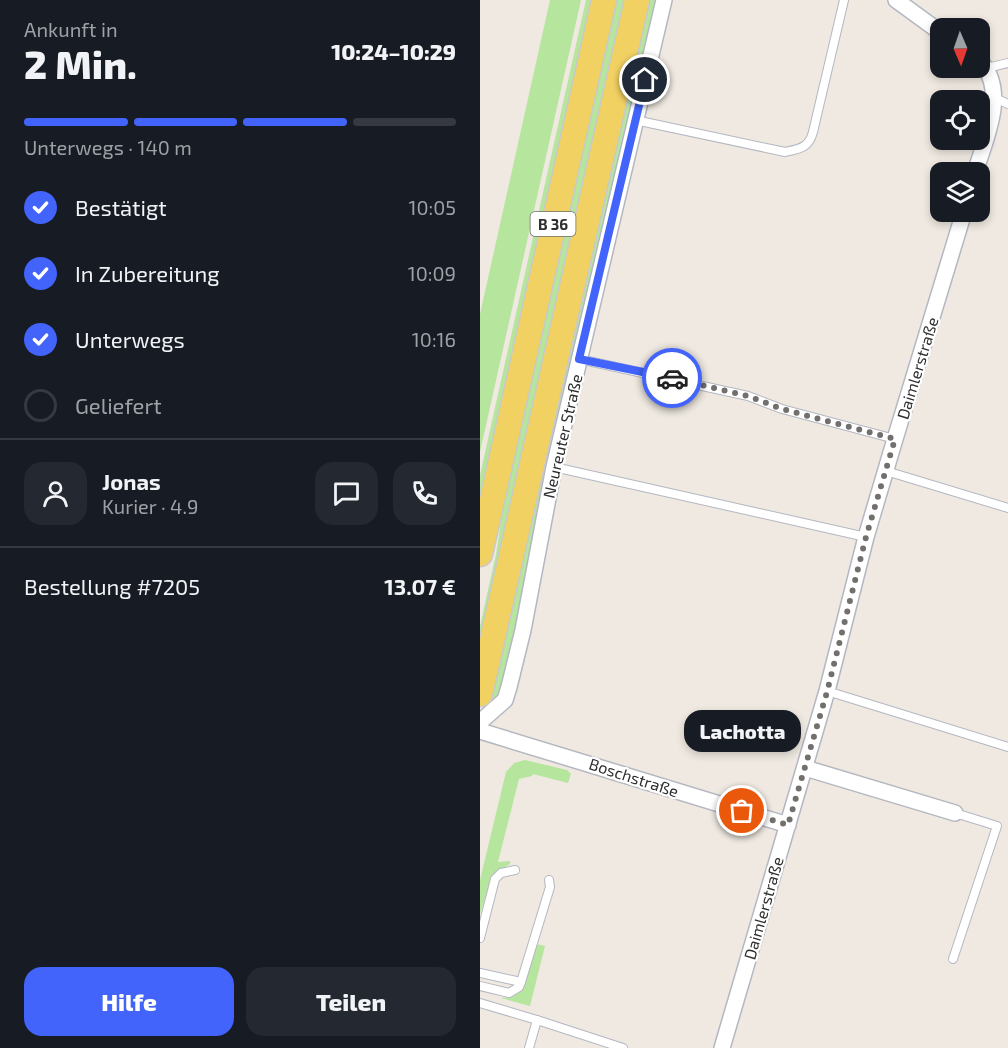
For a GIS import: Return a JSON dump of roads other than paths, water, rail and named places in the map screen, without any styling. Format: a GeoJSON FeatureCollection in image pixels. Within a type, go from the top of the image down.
{"type":"FeatureCollection","features":[{"type":"Feature","properties":{"kind":"main road","name":"B 36"},"geometry":{"type":"LineString","coordinates":[[480,554],[604,0]]}},
{"type":"Feature","properties":{"kind":"main road","name":"Neureuter Straße"},"geometry":{"type":"LineString","coordinates":[[480,694],[637,0]]}},
{"type":"Feature","properties":{"kind":"street","name":"Neureuter Straße"},"geometry":{"type":"LineString","coordinates":[[480,722],[505,700],[523,630],[554,467],[664,0]]}},
{"type":"Feature","properties":{"kind":"street"},"geometry":{"type":"LineString","coordinates":[[896,0],[930,25]]}},
{"type":"Feature","properties":{"kind":"street"},"geometry":{"type":"LineString","coordinates":[[978,162],[990,122],[1002,101],[990,76]]}},
{"type":"Feature","properties":{"kind":"street","name":"Daimlerstraße"},"geometry":{"type":"LineString","coordinates":[[722,1048],[827,692],[866,537],[961,222]]}},
{"type":"Feature","properties":{"kind":"street","name":"Boschstraße"},"geometry":{"type":"LineString","coordinates":[[480,731],[788,825]]}},
{"type":"Feature","properties":{"kind":"street"},"geometry":{"type":"LineString","coordinates":[[805,768],[955,813]]}},
{"type":"Feature","properties":{"kind":"lane"},"geometry":{"type":"LineString","coordinates":[[635,120],[784,152],[806,146],[811,141],[844,0]]}},
{"type":"Feature","properties":{"kind":"lane"},"geometry":{"type":"LineString","coordinates":[[990,64],[1008,63]]}},
{"type":"Feature","properties":{"kind":"lane"},"geometry":{"type":"LineString","coordinates":[[579,359],[748,396],[782,409],[895,439]]}},
{"type":"Feature","properties":{"kind":"lane"},"geometry":{"type":"LineString","coordinates":[[554,467],[866,537]]}},
{"type":"Feature","properties":{"kind":"lane"},"geometry":{"type":"LineString","coordinates":[[886,471],[1008,507]]}},
{"type":"Feature","properties":{"kind":"lane"},"geometry":{"type":"LineString","coordinates":[[827,692],[1008,747]]}},
{"type":"Feature","properties":{"kind":"lane"},"geometry":{"type":"LineString","coordinates":[[953,959],[997,826],[955,813]]}},
{"type":"Feature","properties":{"kind":"lane"},"geometry":{"type":"LineString","coordinates":[[480,938],[495,879],[501,873],[514,870]]}},
{"type":"Feature","properties":{"kind":"lane"},"geometry":{"type":"LineString","coordinates":[[480,986],[509,993],[519,987],[550,887],[549,880]]}},
{"type":"Feature","properties":{"kind":"lane"},"geometry":{"type":"LineString","coordinates":[[480,973],[521,982]]}},
{"type":"Feature","properties":{"kind":"lane"},"geometry":{"type":"LineString","coordinates":[[480,1003],[623,1048]]}},
{"type":"Feature","properties":{"kind":"lane"},"geometry":{"type":"LineString","coordinates":[[529,1048],[537,1020]]}},
{"type":"Feature","properties":{"kind":"place","name":"Lachotta"},"geometry":{"type":"Point","coordinates":[742,811]}}]}
